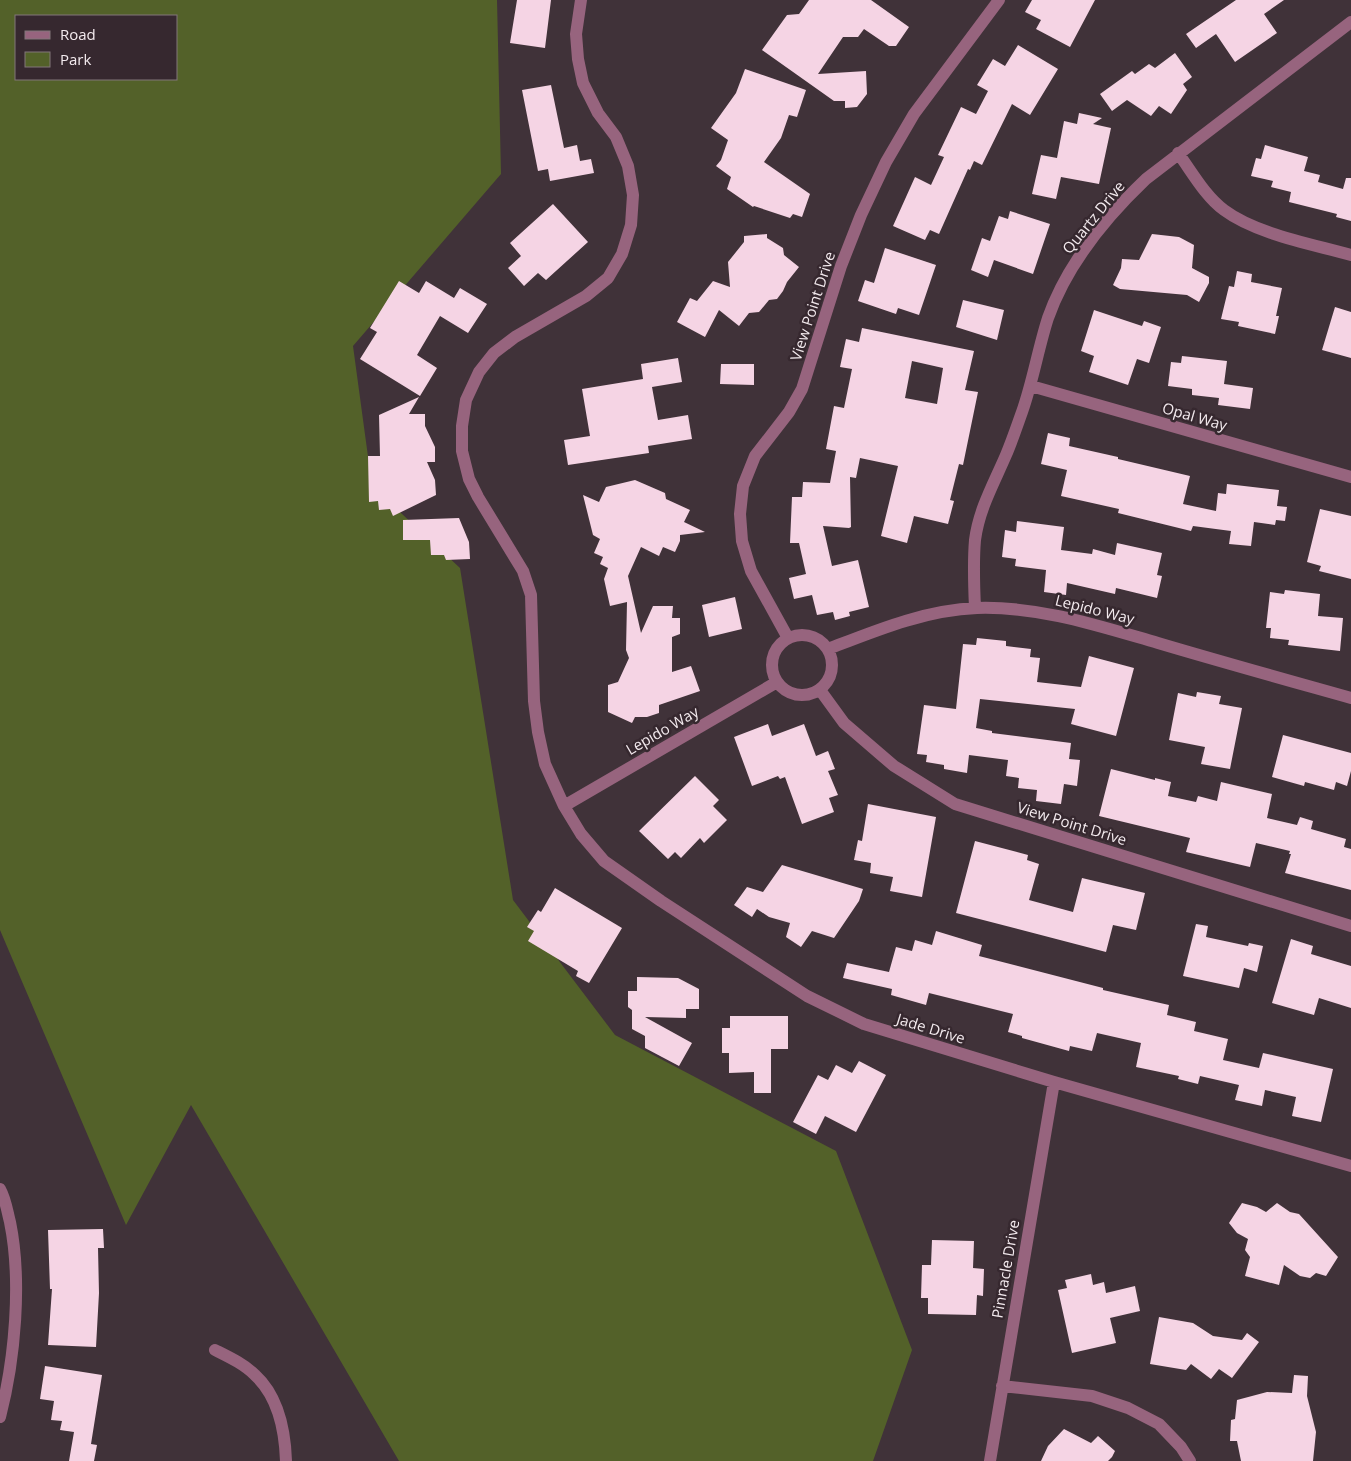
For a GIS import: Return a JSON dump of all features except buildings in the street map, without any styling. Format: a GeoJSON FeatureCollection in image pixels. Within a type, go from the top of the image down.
{"type":"FeatureCollection","features":[{"type":"Feature","properties":{"kind":"street","name":"Jade Drive"},"geometry":{"type":"LineString","coordinates":[[581,0],[576,34],[578,59],[583,83],[598,114],[616,137],[628,166],[633,195],[631,225],[622,254],[608,278],[586,296],[515,337],[494,353],[479,372],[466,400],[462,426],[462,451],[469,479],[478,498],[523,571],[531,595],[534,701],[538,732],[545,764],[564,806],[581,834],[604,861],[661,901],[807,996],[864,1024],[1054,1082],[1351,1166]]}},
{"type":"Feature","properties":{"kind":"street","name":"View Point Drive"},"geometry":{"type":"LineString","coordinates":[[788,638],[751,571],[742,541],[740,514],[743,486],[755,456],[789,412],[802,389],[841,266],[861,215],[886,162],[914,114],[999,0]]}},
{"type":"Feature","properties":{"kind":"street","name":"Quartz Drive"},"geometry":{"type":"LineString","coordinates":[[975,608],[974,570],[976,539],[982,511],[990,486],[1006,455],[1031,386],[1049,316],[1060,289],[1074,265],[1088,244],[1124,200],[1146,179],[1351,22]]}},
{"type":"Feature","properties":{"kind":"street"},"geometry":{"type":"LineString","coordinates":[[1178,153],[1204,189],[1223,209],[1243,222],[1275,234],[1351,255]]}},
{"type":"Feature","properties":{"kind":"street","name":"Opal Way"},"geometry":{"type":"LineString","coordinates":[[1031,386],[1351,477]]}},
{"type":"Feature","properties":{"kind":"street","name":"Lepido Way"},"geometry":{"type":"LineString","coordinates":[[828,649],[913,618],[975,608],[1004,608],[1067,617],[1351,698]]}},
{"type":"Feature","properties":{"kind":"street"},"geometry":{"type":"LineString","coordinates":[[802,634],[812,636],[822,641],[828,649],[833,662],[832,673],[827,683],[820,690],[808,695],[797,695],[787,692],[773,676],[771,664],[773,654],[779,644],[788,638],[802,634]]}},
{"type":"Feature","properties":{"kind":"street","name":"Lepido Way"},"geometry":{"type":"LineString","coordinates":[[564,806],[777,682]]}},
{"type":"Feature","properties":{"kind":"street","name":"View Point Drive"},"geometry":{"type":"LineString","coordinates":[[820,690],[844,723],[894,766],[955,804],[1351,926]]}},
{"type":"Feature","properties":{"kind":"street","name":"Pinnacle Drive"},"geometry":{"type":"LineString","coordinates":[[990,1461],[1054,1082]]}},
{"type":"Feature","properties":{"kind":"street"},"geometry":{"type":"LineString","coordinates":[[0,1189],[4,1197],[15,1247],[15,1282],[14,1324],[10,1365],[0,1417]]}},
{"type":"Feature","properties":{"kind":"street"},"geometry":{"type":"LineString","coordinates":[[215,1350],[235,1360],[255,1374],[268,1389],[282,1423],[286,1461]]}},
{"type":"Feature","properties":{"kind":"street"},"geometry":{"type":"LineString","coordinates":[[1002,1386],[1092,1396],[1128,1408],[1159,1424],[1181,1447],[1190,1461]]}},
{"type":"Feature","properties":{"kind":"green space"},"geometry":{"type":"Polygon","coordinates":[[[0,0],[497,0],[501,174],[353,346],[372,486],[460,568],[513,900],[615,1035],[836,1151],[912,1350],[873,1461],[399,1461],[191,1105],[126,1225],[0,930],[0,0]]]}}]}
